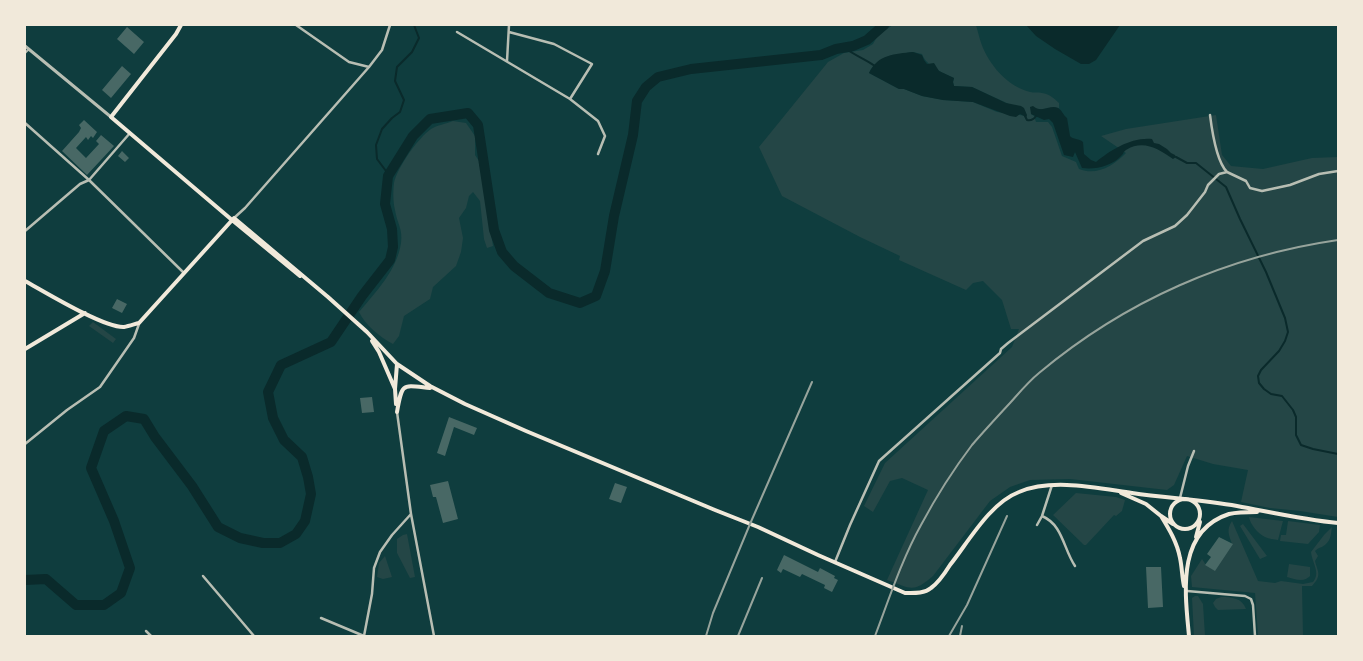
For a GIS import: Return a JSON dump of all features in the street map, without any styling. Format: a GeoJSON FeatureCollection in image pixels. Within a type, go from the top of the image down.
{"type":"FeatureCollection","features":[{"type":"Feature","properties":{"kind":"main road"},"geometry":{"type":"LineString","coordinates":[[181,25],[111,117],[234,219],[292,270],[328,297],[367,332],[397,364],[433,388],[526,431],[758,527],[905,592],[918,593],[930,589],[943,575],[986,517],[1001,502],[1021,491],[1035,487],[1052,485],[1115,490],[1238,506],[1261,512],[1338,523]]}},
{"type":"Feature","properties":{"kind":"main road"},"geometry":{"type":"LineString","coordinates":[[25,281],[85,313],[112,325],[124,327],[139,322],[234,219]]}},
{"type":"Feature","properties":{"kind":"main road"},"geometry":{"type":"LineString","coordinates":[[25,349],[85,313]]}},
{"type":"Feature","properties":{"kind":"main road"},"geometry":{"type":"LineString","coordinates":[[367,332],[379,352],[395,389]]}},
{"type":"Feature","properties":{"kind":"main road"},"geometry":{"type":"LineString","coordinates":[[397,364],[395,389],[397,412]]}},
{"type":"Feature","properties":{"kind":"main road"},"geometry":{"type":"LineString","coordinates":[[397,412],[399,398],[403,389],[409,385],[433,388]]}},
{"type":"Feature","properties":{"kind":"main road"},"geometry":{"type":"LineString","coordinates":[[1115,490],[1146,504],[1161,516],[1184,529],[1215,521],[1231,514],[1261,512]]}},
{"type":"Feature","properties":{"kind":"main road"},"geometry":{"type":"LineString","coordinates":[[1175,525],[1170,516],[1172,507],[1179,500],[1188,499],[1197,504],[1201,514],[1195,542]]}},
{"type":"Feature","properties":{"kind":"main road"},"geometry":{"type":"LineString","coordinates":[[1161,516],[1171,533],[1180,557],[1189,636]]}},
{"type":"Feature","properties":{"kind":"main road"},"geometry":{"type":"LineString","coordinates":[[1194,527],[1200,519]]}},
{"type":"Feature","properties":{"kind":"main road"},"geometry":{"type":"LineString","coordinates":[[1185,591],[1190,552],[1201,533],[1215,521]]}},
{"type":"Feature","properties":{"kind":"street"},"geometry":{"type":"LineString","coordinates":[[296,25],[349,62],[369,67]]}},
{"type":"Feature","properties":{"kind":"street"},"geometry":{"type":"LineString","coordinates":[[234,219],[369,67],[382,50],[390,25]]}},
{"type":"Feature","properties":{"kind":"street"},"geometry":{"type":"LineString","coordinates":[[507,62],[509,25]]}},
{"type":"Feature","properties":{"kind":"street"},"geometry":{"type":"LineString","coordinates":[[457,32],[570,99],[598,121],[605,136],[598,154]]}},
{"type":"Feature","properties":{"kind":"street"},"geometry":{"type":"LineString","coordinates":[[509,32],[554,44],[592,64],[570,99]]}},
{"type":"Feature","properties":{"kind":"street"},"geometry":{"type":"LineString","coordinates":[[25,53],[27,48],[111,117]]}},
{"type":"Feature","properties":{"kind":"street"},"geometry":{"type":"LineString","coordinates":[[1210,115],[1223,168],[1227,172],[1246,181],[1250,188],[1262,191],[1290,185],[1319,174],[1338,171]]}},
{"type":"Feature","properties":{"kind":"street"},"geometry":{"type":"LineString","coordinates":[[25,123],[89,180],[184,274]]}},
{"type":"Feature","properties":{"kind":"street"},"geometry":{"type":"LineString","coordinates":[[25,231],[80,184],[89,180],[130,133]]}},
{"type":"Feature","properties":{"kind":"street"},"geometry":{"type":"LineString","coordinates":[[836,562],[850,525],[879,461],[994,359],[1008,343],[1143,241],[1175,226],[1205,192],[1208,185],[1219,174],[1227,172]]}},
{"type":"Feature","properties":{"kind":"street"},"geometry":{"type":"LineString","coordinates":[[25,444],[67,410],[100,387],[134,338],[139,322]]}},
{"type":"Feature","properties":{"kind":"street"},"geometry":{"type":"LineString","coordinates":[[397,412],[411,514],[434,636]]}},
{"type":"Feature","properties":{"kind":"street"},"geometry":{"type":"LineString","coordinates":[[1180,498],[1194,451]]}},
{"type":"Feature","properties":{"kind":"street"},"geometry":{"type":"LineString","coordinates":[[1037,525],[1042,516],[1052,485]]}},
{"type":"Feature","properties":{"kind":"street"},"geometry":{"type":"LineString","coordinates":[[321,618],[364,636],[372,594],[374,568],[380,552],[411,514]]}},
{"type":"Feature","properties":{"kind":"street"},"geometry":{"type":"LineString","coordinates":[[1042,516],[1051,520],[1060,532],[1065,548],[1075,566]]}},
{"type":"Feature","properties":{"kind":"street"},"geometry":{"type":"LineString","coordinates":[[203,576],[254,636]]}},
{"type":"Feature","properties":{"kind":"street"},"geometry":{"type":"LineString","coordinates":[[1185,591],[1245,596],[1251,599],[1255,636]]}},
{"type":"Feature","properties":{"kind":"street"},"geometry":{"type":"LineString","coordinates":[[146,630],[151,636]]}},
{"type":"Feature","properties":{"kind":"shaded area"},"geometry":{"type":"Polygon","coordinates":[[[893,25],[976,25],[982,45],[991,62],[1008,81],[1030,92],[1047,94],[1059,103],[1059,108],[1036,109],[1031,114],[1036,122],[1048,122],[1052,127],[1062,156],[1076,162],[1079,169],[1086,171],[1110,166],[1126,153],[1101,136],[1126,129],[1216,115],[1222,155],[1231,166],[1263,169],[1312,158],[1338,157],[1338,517],[1241,502],[1248,470],[1213,464],[1187,456],[1174,485],[1167,490],[1070,479],[1030,480],[1010,487],[990,501],[933,576],[926,582],[911,588],[887,580],[928,490],[902,478],[890,481],[873,512],[864,506],[885,463],[1012,347],[1019,329],[1011,329],[1002,300],[983,281],[973,283],[966,290],[899,260],[900,256],[782,196],[759,147],[828,62],[844,53],[863,50],[873,44],[878,35],[893,25]],[[913,52],[882,60],[869,73],[899,89],[922,96],[943,100],[973,102],[997,112],[1027,116],[1011,105],[972,87],[954,86],[954,78],[931,66],[922,54],[913,52]]]}},
{"type":"Feature","properties":{"kind":"shaded area"},"geometry":{"type":"Polygon","coordinates":[[[1026,25],[1120,25],[1096,60],[1089,64],[1081,64],[1036,36],[1026,25]]]}},
{"type":"Feature","properties":{"kind":"shaded area"},"geometry":{"type":"Polygon","coordinates":[[[913,52],[922,55],[927,64],[934,63],[939,71],[954,78],[954,86],[972,87],[1006,103],[1021,106],[1027,115],[1026,118],[1020,114],[1016,117],[1010,116],[973,102],[943,100],[922,96],[899,89],[869,73],[877,62],[888,56],[913,52]]]}},
{"type":"Feature","properties":{"kind":"shaded area"},"geometry":{"type":"Polygon","coordinates":[[[1033,106],[1040,109],[1055,107],[1059,109],[1067,118],[1070,136],[1083,142],[1084,154],[1096,162],[1122,145],[1144,139],[1152,139],[1154,143],[1167,149],[1176,157],[1173,159],[1156,149],[1139,145],[1126,150],[1108,165],[1098,168],[1082,168],[1075,152],[1073,157],[1064,155],[1053,123],[1049,119],[1044,120],[1031,114],[1030,107],[1033,106]]]}},
{"type":"Feature","properties":{"kind":"shaded area"},"geometry":{"type":"Polygon","coordinates":[[[453,121],[466,123],[475,136],[475,155],[479,161],[493,246],[487,248],[484,239],[480,201],[473,192],[469,196],[466,208],[459,218],[463,238],[456,266],[433,287],[430,299],[404,316],[399,336],[393,344],[373,330],[359,312],[385,280],[399,253],[401,234],[394,207],[393,193],[394,183],[399,170],[414,146],[426,133],[433,128],[453,121]]]}},
{"type":"Feature","properties":{"kind":"shaded area"},"geometry":{"type":"Polygon","coordinates":[[[93,322],[116,339],[113,343],[89,326],[93,322]]]}},
{"type":"Feature","properties":{"kind":"shaded area"},"geometry":{"type":"Polygon","coordinates":[[[1076,493],[1116,497],[1125,500],[1122,511],[1116,516],[1114,515],[1086,545],[1053,515],[1076,493]]]}},
{"type":"Feature","properties":{"kind":"shaded area"},"geometry":{"type":"Polygon","coordinates":[[[1249,517],[1283,521],[1278,540],[1267,538],[1260,534],[1253,526],[1249,517]]]}},
{"type":"Feature","properties":{"kind":"shaded area"},"geometry":{"type":"Polygon","coordinates":[[[1232,521],[1258,581],[1275,583],[1281,581],[1303,584],[1313,582],[1316,571],[1311,552],[1332,527],[1328,542],[1315,551],[1318,556],[1315,561],[1318,574],[1317,579],[1312,586],[1302,586],[1303,636],[1258,636],[1255,593],[1192,587],[1191,576],[1202,559],[1206,565],[1232,544],[1229,530],[1232,521]]]}},
{"type":"Feature","properties":{"kind":"shaded area"},"geometry":{"type":"Polygon","coordinates":[[[1288,521],[1320,525],[1319,532],[1308,544],[1280,541],[1281,535],[1286,535],[1288,521]]]}},
{"type":"Feature","properties":{"kind":"shaded area"},"geometry":{"type":"Polygon","coordinates":[[[1243,524],[1267,556],[1260,559],[1240,526],[1243,524]]]}},
{"type":"Feature","properties":{"kind":"shaded area"},"geometry":{"type":"Polygon","coordinates":[[[407,534],[415,577],[410,578],[397,553],[397,539],[407,534]]]}},
{"type":"Feature","properties":{"kind":"shaded area"},"geometry":{"type":"Polygon","coordinates":[[[385,556],[392,577],[383,579],[377,577],[379,563],[385,556]]]}},
{"type":"Feature","properties":{"kind":"shaded area"},"geometry":{"type":"Polygon","coordinates":[[[1289,564],[1310,567],[1310,576],[1302,580],[1287,577],[1289,564]]]}},
{"type":"Feature","properties":{"kind":"shaded area"},"geometry":{"type":"Polygon","coordinates":[[[1198,596],[1203,604],[1205,636],[1194,636],[1192,598],[1198,596]]]}},
{"type":"Feature","properties":{"kind":"shaded area"},"geometry":{"type":"Polygon","coordinates":[[[1221,597],[1236,599],[1242,602],[1246,609],[1218,610],[1213,603],[1221,597]]]}},
{"type":"Feature","properties":{"kind":"building"},"geometry":{"type":"Polygon","coordinates":[[[127,27],[144,42],[134,54],[117,39],[127,27]]]}},
{"type":"Feature","properties":{"kind":"building"},"geometry":{"type":"Polygon","coordinates":[[[122,66],[131,74],[111,98],[102,90],[122,66]]]}},
{"type":"Feature","properties":{"kind":"building"},"geometry":{"type":"Polygon","coordinates":[[[84,120],[97,132],[93,138],[91,136],[88,140],[86,137],[76,148],[86,158],[99,144],[96,141],[101,135],[114,146],[87,175],[62,151],[79,132],[81,128],[79,125],[84,120]]]}},
{"type":"Feature","properties":{"kind":"building"},"geometry":{"type":"Polygon","coordinates":[[[122,151],[129,158],[125,162],[118,156],[122,151]]]}},
{"type":"Feature","properties":{"kind":"building"},"geometry":{"type":"Polygon","coordinates":[[[117,299],[127,304],[122,313],[112,308],[117,299]]]}},
{"type":"Feature","properties":{"kind":"building"},"geometry":{"type":"Polygon","coordinates":[[[372,397],[374,412],[362,413],[360,398],[372,397]]]}},
{"type":"Feature","properties":{"kind":"building"},"geometry":{"type":"Polygon","coordinates":[[[449,417],[477,428],[474,435],[454,427],[445,456],[437,453],[449,417]]]}},
{"type":"Feature","properties":{"kind":"building"},"geometry":{"type":"Polygon","coordinates":[[[448,481],[458,519],[443,523],[436,497],[433,497],[430,485],[448,481]]]}},
{"type":"Feature","properties":{"kind":"building"},"geometry":{"type":"Polygon","coordinates":[[[615,483],[627,487],[621,503],[609,499],[615,483]]]}},
{"type":"Feature","properties":{"kind":"building"},"geometry":{"type":"Polygon","coordinates":[[[1219,537],[1233,544],[1215,571],[1205,565],[1211,557],[1207,554],[1219,537]]]}},
{"type":"Feature","properties":{"kind":"building"},"geometry":{"type":"Polygon","coordinates":[[[784,555],[818,572],[820,568],[835,576],[834,578],[838,580],[832,592],[824,588],[825,585],[802,574],[800,577],[783,569],[781,573],[777,570],[784,555]]]}},
{"type":"Feature","properties":{"kind":"building"},"geometry":{"type":"Polygon","coordinates":[[[1146,567],[1161,567],[1163,607],[1148,608],[1146,567]]]}},
{"type":"Feature","properties":{"kind":"waterway"},"geometry":{"type":"LineString","coordinates":[[389,175],[377,159],[376,145],[382,129],[400,112],[404,100],[395,81],[397,67],[412,52],[419,38],[414,25]]}},
{"type":"Feature","properties":{"kind":"waterway"},"geometry":{"type":"LineString","coordinates":[[25,580],[46,579],[76,605],[104,605],[121,593],[130,568],[114,521],[91,468],[104,431],[126,416],[144,419],[155,437],[192,486],[218,527],[240,538],[263,543],[280,543],[296,534],[305,521],[311,494],[308,477],[302,457],[284,440],[273,418],[268,392],[281,365],[331,342],[362,296],[390,260],[393,247],[392,229],[385,204],[388,176],[413,136],[430,119],[468,113],[478,125],[494,230],[502,252],[514,266],[549,293],[580,303],[596,296],[605,271],[614,216],[633,135],[637,101],[646,87],[658,77],[691,69],[821,55],[867,40],[884,25]]}},
{"type":"Feature","properties":{"kind":"waterway"},"geometry":{"type":"LineString","coordinates":[[845,48],[875,66]]}},
{"type":"Feature","properties":{"kind":"waterway"},"geometry":{"type":"LineString","coordinates":[[1025,116],[1027,120],[1032,120],[1036,116]]}},
{"type":"Feature","properties":{"kind":"waterway"},"geometry":{"type":"LineString","coordinates":[[1176,157],[1187,163],[1196,163],[1226,187],[1266,272],[1285,318],[1288,332],[1285,341],[1279,351],[1261,370],[1258,376],[1259,383],[1271,394],[1282,396],[1293,410],[1296,417],[1296,435],[1301,445],[1338,454]]}},
{"type":"Feature","properties":{"kind":"railway"},"geometry":{"type":"LineString","coordinates":[[875,636],[908,551],[945,484],[972,445],[1039,373],[1072,347],[1106,324],[1142,303],[1179,286],[1217,270],[1257,257],[1297,247],[1338,240]]}},
{"type":"Feature","properties":{"kind":"railway"},"geometry":{"type":"LineString","coordinates":[[706,636],[713,613],[750,524],[812,382]]}},
{"type":"Feature","properties":{"kind":"railway"},"geometry":{"type":"LineString","coordinates":[[949,636],[967,605],[1007,516]]}},
{"type":"Feature","properties":{"kind":"railway"},"geometry":{"type":"LineString","coordinates":[[738,636],[762,578]]}},
{"type":"Feature","properties":{"kind":"railway"},"geometry":{"type":"LineString","coordinates":[[960,636],[962,626]]}}]}
